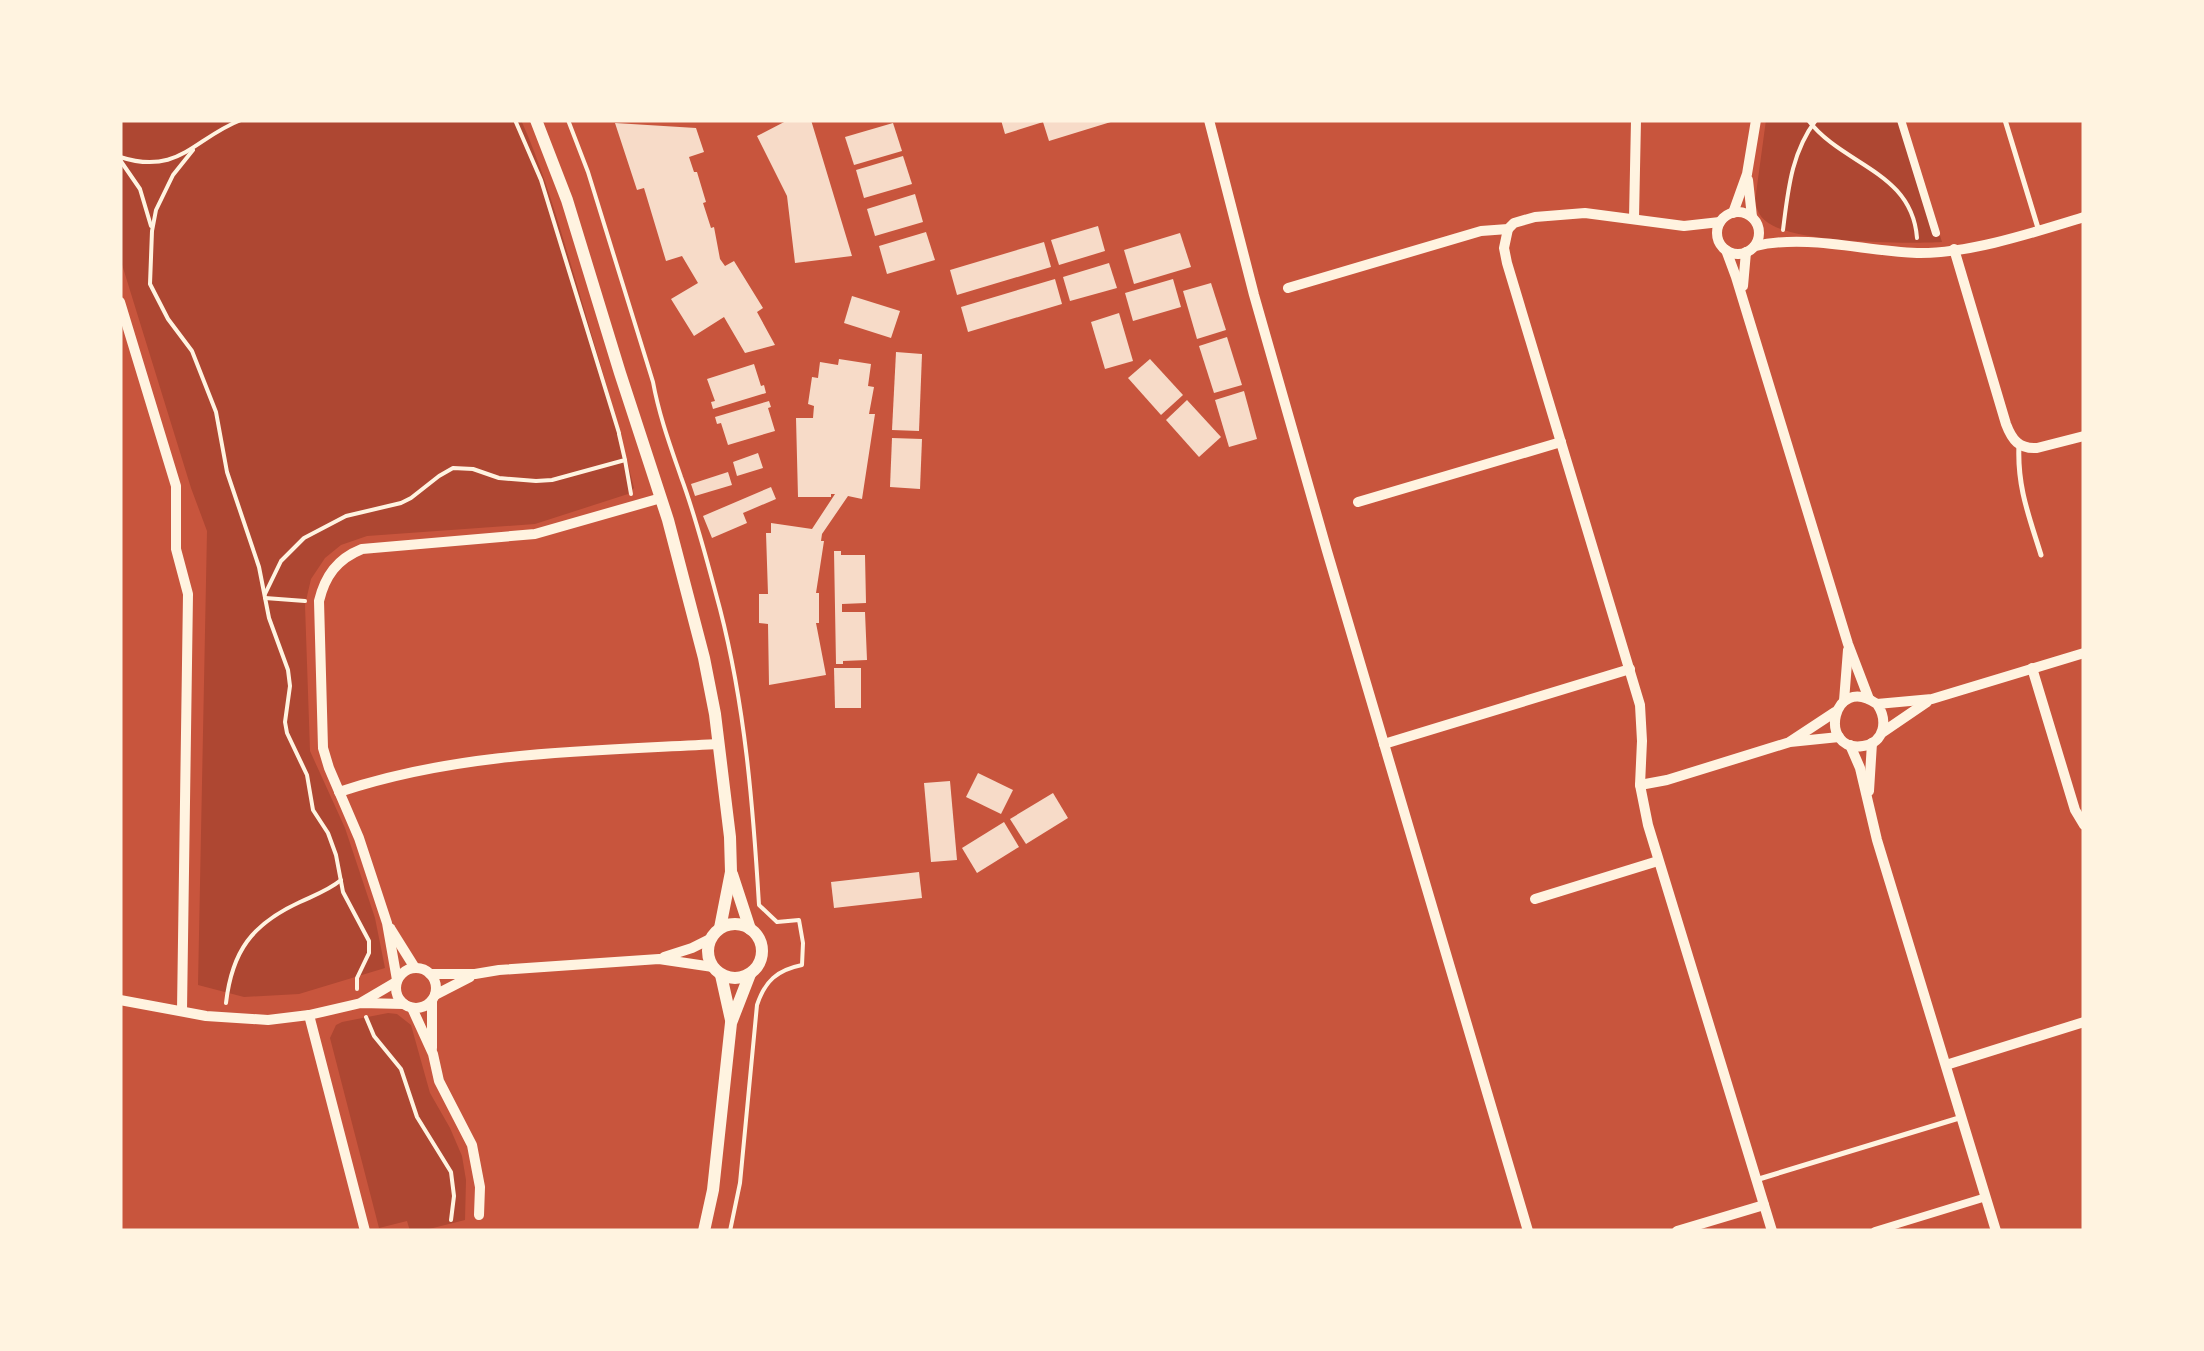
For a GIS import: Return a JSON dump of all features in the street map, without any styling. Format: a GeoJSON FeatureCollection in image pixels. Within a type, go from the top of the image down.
{"type":"FeatureCollection","features":[{"type":"Feature","properties":{"kind":"street"},"geometry":{"type":"LineString","coordinates":[[536,120],[567,200],[693,610],[719,744],[730,837],[731,872],[708,953],[731,1022]]}},
{"type":"Feature","properties":{"kind":"street"},"geometry":{"type":"LineString","coordinates":[[1209,120],[1254,295],[1528,1231]]}},
{"type":"Feature","properties":{"kind":"street"},"geometry":{"type":"LineString","coordinates":[[1634,218],[1636,120]]}},
{"type":"Feature","properties":{"kind":"street"},"geometry":{"type":"LineString","coordinates":[[1684,226],[1720,222],[1733,213],[1748,174],[1756,120]]}},
{"type":"Feature","properties":{"kind":"street"},"geometry":{"type":"LineString","coordinates":[[1901,120],[1936,233]]}},
{"type":"Feature","properties":{"kind":"street"},"geometry":{"type":"LineString","coordinates":[[1748,174],[1752,217],[1758,228],[1782,240],[1918,253],[2000,241],[2084,216]]}},
{"type":"Feature","properties":{"kind":"street"},"geometry":{"type":"LineString","coordinates":[[1288,288],[1480,230],[1508,229],[1523,220],[1556,214],[1586,213],[1684,226],[1718,240],[1726,250],[1743,297],[1848,644],[1884,718],[1882,732]]}},
{"type":"Feature","properties":{"kind":"street"},"geometry":{"type":"LineString","coordinates":[[1733,213],[1752,217]]}},
{"type":"Feature","properties":{"kind":"street"},"geometry":{"type":"LineString","coordinates":[[1718,240],[1720,222]]}},
{"type":"Feature","properties":{"kind":"street"},"geometry":{"type":"LineString","coordinates":[[1743,297],[1750,249],[1758,228]]}},
{"type":"Feature","properties":{"kind":"street"},"geometry":{"type":"LineString","coordinates":[[1508,229],[1504,248],[1507,262],[1640,704],[1640,785],[1648,826],[1772,1231]]}},
{"type":"Feature","properties":{"kind":"street"},"geometry":{"type":"LineString","coordinates":[[1726,250],[1740,254],[1782,240]]}},
{"type":"Feature","properties":{"kind":"street"},"geometry":{"type":"LineString","coordinates":[[1954,249],[2014,442],[2037,448],[2084,436]]}},
{"type":"Feature","properties":{"kind":"street"},"geometry":{"type":"LineString","coordinates":[[120,302],[176,486],[176,549],[188,594],[182,1010]]}},
{"type":"Feature","properties":{"kind":"street"},"geometry":{"type":"LineString","coordinates":[[1358,502],[1561,442]]}},
{"type":"Feature","properties":{"kind":"street"},"geometry":{"type":"LineString","coordinates":[[479,1215],[480,1188],[472,1145],[439,1081],[432,1054],[408,1006],[397,994],[387,923],[324,748],[319,602],[322,587],[329,573],[346,556],[362,548],[535,534],[661,498]]}},
{"type":"Feature","properties":{"kind":"street"},"geometry":{"type":"LineString","coordinates":[[1848,644],[1834,724],[1860,768],[1877,840],[1996,1231]]}},
{"type":"Feature","properties":{"kind":"street"},"geometry":{"type":"LineString","coordinates":[[1850,746],[1872,743],[1932,699],[2084,652]]}},
{"type":"Feature","properties":{"kind":"street"},"geometry":{"type":"LineString","coordinates":[[2032,668],[2075,810],[2084,826]]}},
{"type":"Feature","properties":{"kind":"street"},"geometry":{"type":"LineString","coordinates":[[1384,744],[1630,669]]}},
{"type":"Feature","properties":{"kind":"street"},"geometry":{"type":"LineString","coordinates":[[1790,742],[1840,706],[1861,696],[1873,702],[1932,699]]}},
{"type":"Feature","properties":{"kind":"street"},"geometry":{"type":"LineString","coordinates":[[1640,785],[1790,742],[1839,737]]}},
{"type":"Feature","properties":{"kind":"street"},"geometry":{"type":"LineString","coordinates":[[1868,802],[1872,743]]}},
{"type":"Feature","properties":{"kind":"street"},"geometry":{"type":"LineString","coordinates":[[339,792],[380,778],[452,763],[719,744]]}},
{"type":"Feature","properties":{"kind":"street"},"geometry":{"type":"LineString","coordinates":[[1535,899],[1658,861]]}},
{"type":"Feature","properties":{"kind":"street"},"geometry":{"type":"LineString","coordinates":[[704,1231],[731,1022],[761,955],[760,941],[750,929],[731,872]]}},
{"type":"Feature","properties":{"kind":"street"},"geometry":{"type":"LineString","coordinates":[[387,923],[415,968],[430,974],[475,974],[659,958],[692,948],[735,924],[750,929]]}},
{"type":"Feature","properties":{"kind":"street"},"geometry":{"type":"LineString","coordinates":[[659,958],[736,978],[750,974]]}},
{"type":"Feature","properties":{"kind":"street"},"geometry":{"type":"LineString","coordinates":[[361,1003],[415,968]]}},
{"type":"Feature","properties":{"kind":"street"},"geometry":{"type":"LineString","coordinates":[[430,974],[436,984],[432,1054]]}},
{"type":"Feature","properties":{"kind":"street"},"geometry":{"type":"LineString","coordinates":[[120,1000],[224,1018],[268,1020],[361,1003],[423,1007],[475,974]]}},
{"type":"Feature","properties":{"kind":"street"},"geometry":{"type":"LineString","coordinates":[[309,1015],[363,1230]]}},
{"type":"Feature","properties":{"kind":"street"},"geometry":{"type":"LineString","coordinates":[[1946,1065],[2084,1022]]}},
{"type":"Feature","properties":{"kind":"street"},"geometry":{"type":"LineString","coordinates":[[1875,1231],[1986,1197]]}},
{"type":"Feature","properties":{"kind":"street"},"geometry":{"type":"LineString","coordinates":[[1677,1231],[1764,1205]]}},
{"type":"Feature","properties":{"kind":"lane"},"geometry":{"type":"LineString","coordinates":[[2004,120],[2039,231]]}},
{"type":"Feature","properties":{"kind":"lane"},"geometry":{"type":"LineString","coordinates":[[2019,446],[2018,476],[2042,555]]}},
{"type":"Feature","properties":{"kind":"lane"},"geometry":{"type":"LineString","coordinates":[[1756,1180],[1962,1117]]}},
{"type":"Feature","properties":{"kind":"path"},"geometry":{"type":"LineString","coordinates":[[242,120],[220,128],[192,150],[162,194],[152,231],[150,284],[168,319],[192,351],[216,412],[227,472],[288,670],[286,734],[302,763],[313,810],[330,840],[343,892],[369,940],[367,961],[356,982],[361,1003],[374,1036],[400,1069],[416,1117],[451,1172],[451,1220]]}},
{"type":"Feature","properties":{"kind":"path"},"geometry":{"type":"LineString","coordinates":[[515,120],[541,180],[619,434],[634,506]]}},
{"type":"Feature","properties":{"kind":"path"},"geometry":{"type":"LineString","coordinates":[[1782,240],[1791,172],[1812,122],[1832,145],[1898,189],[1914,222],[1918,253]]}},
{"type":"Feature","properties":{"kind":"path"},"geometry":{"type":"LineString","coordinates":[[152,231],[140,189],[121,162],[168,160],[192,150]]}},
{"type":"Feature","properties":{"kind":"path"},"geometry":{"type":"LineString","coordinates":[[265,596],[281,560],[304,538],[346,516],[402,503],[453,468],[536,482],[626,460]]}},
{"type":"Feature","properties":{"kind":"path"},"geometry":{"type":"LineString","coordinates":[[265,596],[319,602]]}},
{"type":"Feature","properties":{"kind":"path"},"geometry":{"type":"LineString","coordinates":[[224,1018],[232,966],[249,938],[282,911],[342,880]]}},
{"type":"Feature","properties":{"kind":"path"},"geometry":{"type":"LineString","coordinates":[[730,1231],[740,1183],[756,1005],[776,974],[802,965],[802,943]]}},
{"type":"Feature","properties":{"kind":"shaded area"},"geometry":{"type":"Polygon","coordinates":[[[120,120],[521,120],[559,224],[634,488],[628,494],[535,524],[367,536],[341,545],[325,558],[311,579],[305,605],[310,751],[345,828],[375,918],[385,968],[299,994],[244,997],[198,985],[207,531],[120,258],[120,120]]]}},
{"type":"Feature","properties":{"kind":"shaded area"},"geometry":{"type":"Polygon","coordinates":[[[1766,120],[1903,120],[1942,242],[1824,238],[1767,222],[1755,201],[1766,120]]]}},
{"type":"Feature","properties":{"kind":"shaded area"},"geometry":{"type":"Polygon","coordinates":[[[397,1014],[411,1025],[430,1093],[462,1156],[465,1220],[421,1231],[410,1231],[407,1221],[379,1228],[330,1038],[342,1022],[397,1014]]]}},
{"type":"Feature","properties":{"kind":"building"},"geometry":{"type":"Polygon","coordinates":[[[788,120],[811,120],[852,256],[795,263],[787,196],[757,136],[788,120]]]}},
{"type":"Feature","properties":{"kind":"building"},"geometry":{"type":"Polygon","coordinates":[[[1001,120],[1114,121],[1049,141],[1043,122],[1005,134],[1001,120]]]}},
{"type":"Feature","properties":{"kind":"building"},"geometry":{"type":"Polygon","coordinates":[[[615,123],[696,128],[704,152],[689,157],[697,172],[711,228],[714,227],[720,259],[725,266],[734,261],[763,308],[757,312],[775,345],[745,353],[724,317],[694,336],[671,299],[698,283],[682,256],[666,261],[644,188],[637,190],[615,123]]]}},
{"type":"Feature","properties":{"kind":"building"},"geometry":{"type":"Polygon","coordinates":[[[893,123],[902,151],[854,165],[845,137],[893,123]]]}},
{"type":"Feature","properties":{"kind":"building"},"geometry":{"type":"Polygon","coordinates":[[[903,156],[912,184],[864,198],[856,170],[903,156]]]}},
{"type":"Feature","properties":{"kind":"building"},"geometry":{"type":"Polygon","coordinates":[[[915,194],[923,222],[875,236],[867,209],[915,194]]]}},
{"type":"Feature","properties":{"kind":"building"},"geometry":{"type":"Polygon","coordinates":[[[1098,226],[1105,251],[1059,265],[1051,240],[1098,226]]]}},
{"type":"Feature","properties":{"kind":"building"},"geometry":{"type":"Polygon","coordinates":[[[926,232],[935,260],[887,274],[879,246],[926,232]]]}},
{"type":"Feature","properties":{"kind":"building"},"geometry":{"type":"Polygon","coordinates":[[[1180,233],[1191,267],[1134,284],[1124,250],[1180,233]]]}},
{"type":"Feature","properties":{"kind":"building"},"geometry":{"type":"Polygon","coordinates":[[[1044,242],[1051,267],[957,295],[950,270],[1044,242]]]}},
{"type":"Feature","properties":{"kind":"building"},"geometry":{"type":"Polygon","coordinates":[[[1109,263],[1117,288],[1070,301],[1063,277],[1109,263]]]}},
{"type":"Feature","properties":{"kind":"building"},"geometry":{"type":"Polygon","coordinates":[[[1055,279],[1062,304],[968,332],[961,307],[1055,279]]]}},
{"type":"Feature","properties":{"kind":"building"},"geometry":{"type":"Polygon","coordinates":[[[1173,279],[1181,307],[1133,321],[1125,293],[1173,279]]]}},
{"type":"Feature","properties":{"kind":"building"},"geometry":{"type":"Polygon","coordinates":[[[1211,283],[1226,330],[1197,339],[1183,291],[1211,283]]]}},
{"type":"Feature","properties":{"kind":"building"},"geometry":{"type":"Polygon","coordinates":[[[852,296],[900,311],[891,338],[844,323],[852,296]]]}},
{"type":"Feature","properties":{"kind":"building"},"geometry":{"type":"Polygon","coordinates":[[[1119,313],[1133,361],[1105,369],[1091,322],[1119,313]]]}},
{"type":"Feature","properties":{"kind":"building"},"geometry":{"type":"Polygon","coordinates":[[[1227,337],[1242,385],[1214,393],[1199,346],[1227,337]]]}},
{"type":"Feature","properties":{"kind":"building"},"geometry":{"type":"Polygon","coordinates":[[[896,352],[922,354],[919,431],[892,430],[896,352]]]}},
{"type":"Feature","properties":{"kind":"building"},"geometry":{"type":"Polygon","coordinates":[[[839,359],[871,364],[868,386],[874,387],[869,414],[875,414],[862,499],[848,496],[822,534],[816,623],[826,675],[769,685],[768,624],[759,623],[759,594],[768,594],[766,533],[771,533],[771,523],[812,529],[835,494],[798,497],[796,418],[813,418],[814,406],[808,404],[812,377],[818,378],[820,362],[838,365],[839,359]]]}},
{"type":"Feature","properties":{"kind":"building"},"geometry":{"type":"Polygon","coordinates":[[[1150,359],[1183,395],[1161,415],[1128,378],[1150,359]]]}},
{"type":"Feature","properties":{"kind":"building"},"geometry":{"type":"Polygon","coordinates":[[[754,364],[766,393],[713,409],[711,402],[715,401],[707,379],[754,364]]]}},
{"type":"Feature","properties":{"kind":"building"},"geometry":{"type":"Polygon","coordinates":[[[1244,391],[1257,439],[1229,447],[1215,400],[1244,391]]]}},
{"type":"Feature","properties":{"kind":"building"},"geometry":{"type":"Polygon","coordinates":[[[1187,400],[1221,437],[1199,457],[1166,420],[1187,400]]]}},
{"type":"Feature","properties":{"kind":"building"},"geometry":{"type":"Polygon","coordinates":[[[769,401],[775,431],[728,445],[715,417],[769,401]]]}},
{"type":"Feature","properties":{"kind":"building"},"geometry":{"type":"Polygon","coordinates":[[[892,438],[922,439],[920,489],[890,487],[892,438]]]}},
{"type":"Feature","properties":{"kind":"building"},"geometry":{"type":"Polygon","coordinates":[[[758,453],[763,468],[737,476],[733,462],[758,453]]]}},
{"type":"Feature","properties":{"kind":"building"},"geometry":{"type":"Polygon","coordinates":[[[728,472],[732,485],[695,496],[691,484],[728,472]]]}},
{"type":"Feature","properties":{"kind":"building"},"geometry":{"type":"Polygon","coordinates":[[[771,487],[776,499],[743,513],[747,523],[712,538],[703,516],[771,487]]]}},
{"type":"Feature","properties":{"kind":"building"},"geometry":{"type":"Polygon","coordinates":[[[834,551],[841,551],[841,555],[865,555],[866,603],[842,604],[842,612],[865,612],[867,660],[836,664],[834,551]]]}},
{"type":"Feature","properties":{"kind":"building"},"geometry":{"type":"Polygon","coordinates":[[[834,668],[861,668],[861,708],[835,708],[834,668]]]}},
{"type":"Feature","properties":{"kind":"building"},"geometry":{"type":"Polygon","coordinates":[[[978,773],[1013,790],[1001,814],[966,797],[978,773]]]}},
{"type":"Feature","properties":{"kind":"building"},"geometry":{"type":"Polygon","coordinates":[[[950,781],[957,860],[931,862],[924,783],[950,781]]]}},
{"type":"Feature","properties":{"kind":"building"},"geometry":{"type":"Polygon","coordinates":[[[1053,793],[1068,818],[1026,844],[1010,819],[1053,793]]]}},
{"type":"Feature","properties":{"kind":"building"},"geometry":{"type":"Polygon","coordinates":[[[1004,822],[1019,847],[977,873],[962,848],[1004,822]]]}},
{"type":"Feature","properties":{"kind":"building"},"geometry":{"type":"Polygon","coordinates":[[[919,872],[922,898],[834,908],[831,882],[919,872]]]}}]}
